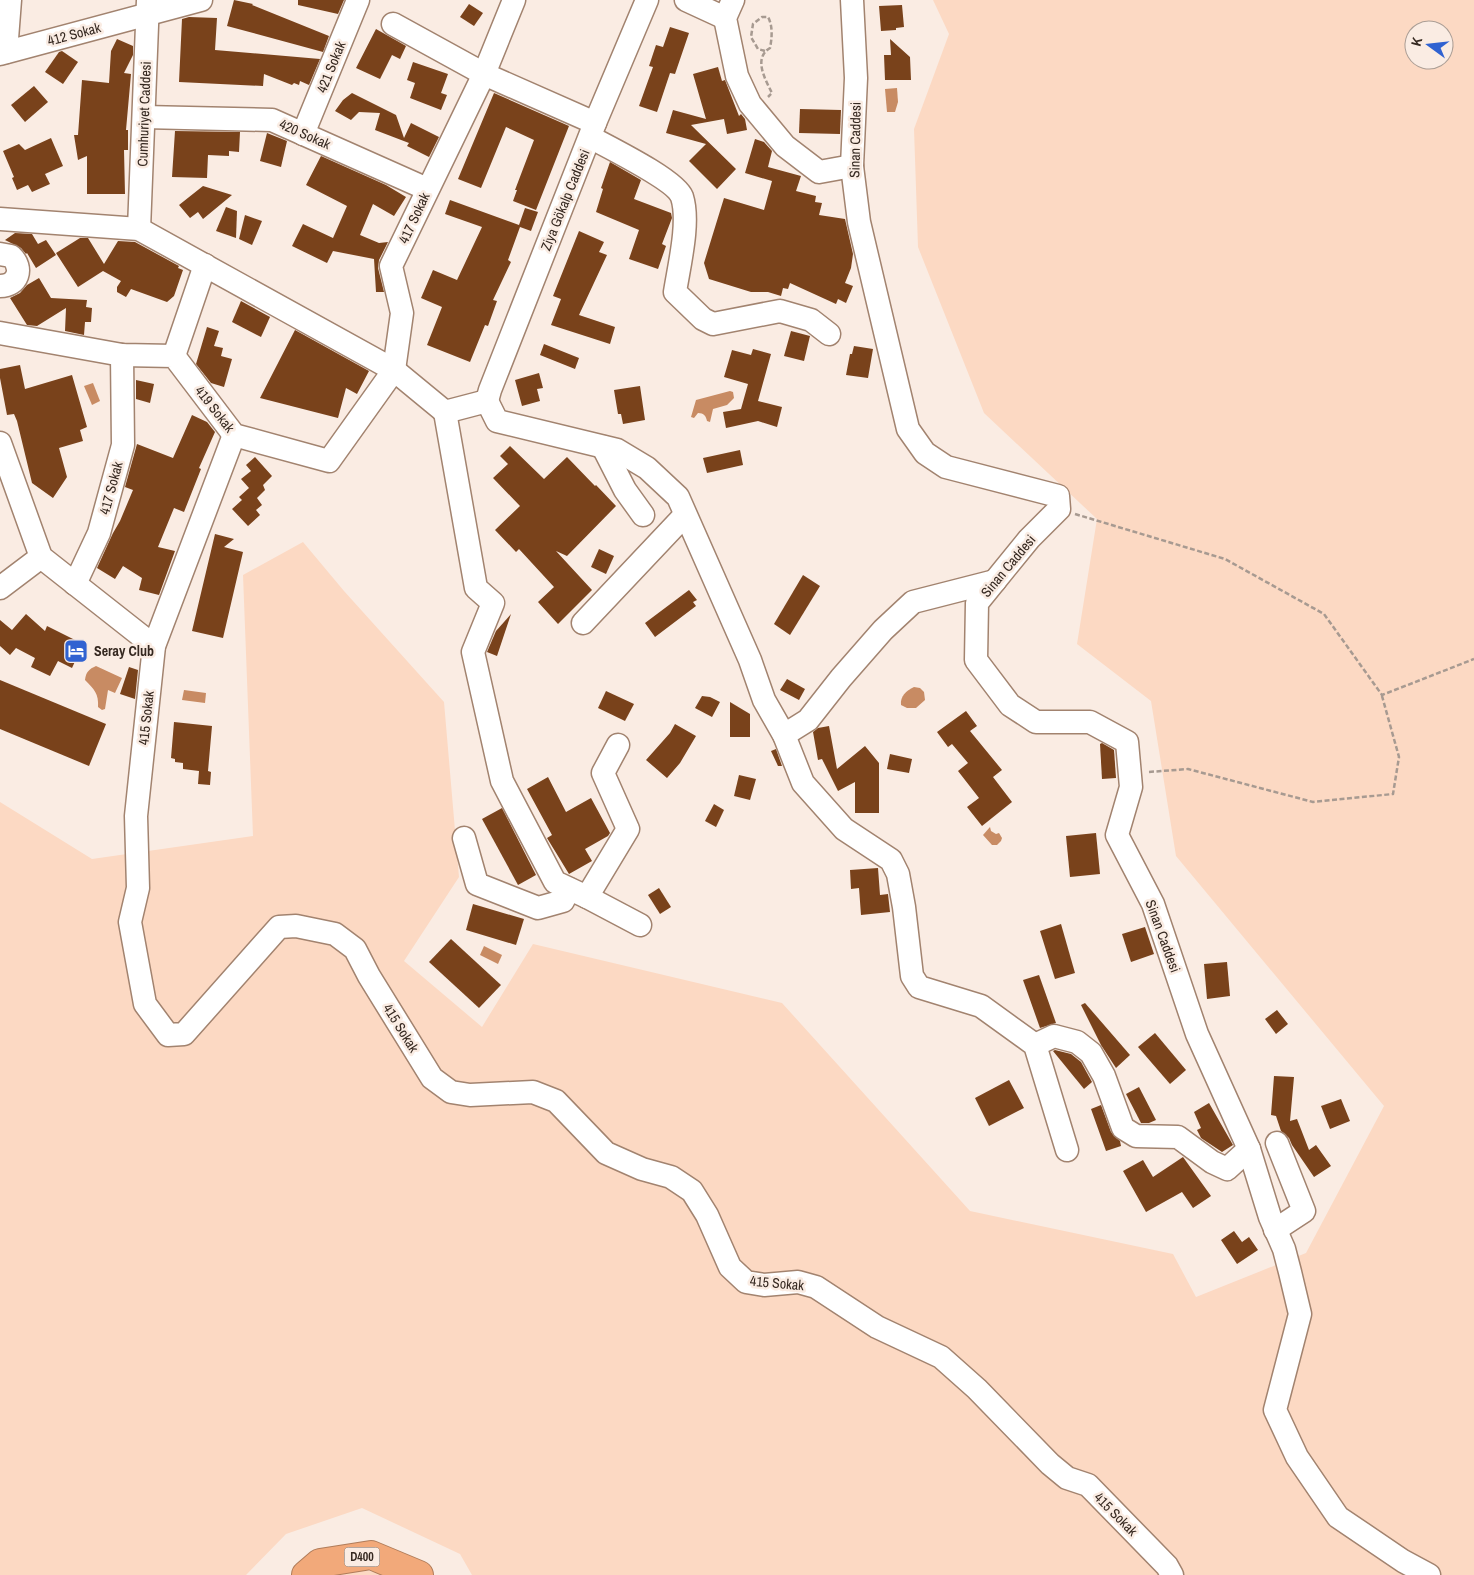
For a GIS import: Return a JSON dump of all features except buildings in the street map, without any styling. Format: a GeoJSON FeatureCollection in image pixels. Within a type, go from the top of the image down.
{"type":"FeatureCollection","features":[{"type":"Feature","properties":{"kind":"highway","name":"D400"},"geometry":{"type":"LineString","coordinates":[[306,1575],[320,1563],[371,1555],[419,1575]]}},
{"type":"Feature","properties":{"kind":"street"},"geometry":{"type":"LineString","coordinates":[[3,53],[10,0]]}},
{"type":"Feature","properties":{"kind":"street","name":"412 Sokak"},"geometry":{"type":"LineString","coordinates":[[3,53],[148,7],[201,0]]}},
{"type":"Feature","properties":{"kind":"street","name":"421 Sokak"},"geometry":{"type":"LineString","coordinates":[[303,134],[358,0]]}},
{"type":"Feature","properties":{"kind":"street","name":"417 Sokak"},"geometry":{"type":"LineString","coordinates":[[394,370],[402,313],[391,266],[484,74],[514,0]]}},
{"type":"Feature","properties":{"kind":"street","name":"Ziya Gökalp Caddesi"},"geometry":{"type":"LineString","coordinates":[[487,401],[493,381],[592,130],[647,0]]}},
{"type":"Feature","properties":{"kind":"street"},"geometry":{"type":"LineString","coordinates":[[686,0],[729,9],[737,76],[750,104],[785,146],[819,172],[852,166]]}},
{"type":"Feature","properties":{"kind":"street","name":"Sinan Caddesi"},"geometry":{"type":"LineString","coordinates":[[852,0],[856,78],[852,166],[860,222],[908,429],[925,453],[946,467],[1058,496],[1059,509],[1029,539],[977,603],[976,660],[1010,705],[1036,722],[1090,722],[1127,742],[1131,787],[1117,836],[1153,904],[1196,1034],[1249,1149]]}},
{"type":"Feature","properties":{"kind":"street","name":"Cumhuriyet Caddesi"},"geometry":{"type":"LineString","coordinates":[[139,229],[148,7]]}},
{"type":"Feature","properties":{"kind":"street"},"geometry":{"type":"LineString","coordinates":[[393,24],[592,130],[666,180],[682,196],[685,225],[675,292],[703,319],[712,324],[780,311],[810,320],[828,334]]}},
{"type":"Feature","properties":{"kind":"street","name":"420 Sokak"},"geometry":{"type":"LineString","coordinates":[[144,117],[272,120],[427,189]]}},
{"type":"Feature","properties":{"kind":"street"},"geometry":{"type":"LineString","coordinates":[[0,286],[11,284],[19,270],[11,256],[2,254],[2,219],[139,229],[394,370],[445,412],[476,588],[493,603],[473,652],[502,781],[555,882],[640,926]]}},
{"type":"Feature","properties":{"kind":"street"},"geometry":{"type":"LineString","coordinates":[[0,333],[122,355],[174,356],[205,265]]}},
{"type":"Feature","properties":{"kind":"street","name":"417 Sokak"},"geometry":{"type":"LineString","coordinates":[[75,584],[99,533],[123,445],[122,355]]}},
{"type":"Feature","properties":{"kind":"street","name":"419 Sokak"},"geometry":{"type":"LineString","coordinates":[[174,356],[234,435],[329,461],[394,370]]}},
{"type":"Feature","properties":{"kind":"street"},"geometry":{"type":"LineString","coordinates":[[445,412],[487,401],[497,421],[617,450],[647,468],[678,497],[750,660],[764,700],[784,734],[803,782],[844,828],[891,860],[898,874],[912,976],[919,987],[981,1006],[1035,1045],[1067,1150]]}},
{"type":"Feature","properties":{"kind":"street"},"geometry":{"type":"LineString","coordinates":[[0,443],[41,557],[154,646],[234,435]]}},
{"type":"Feature","properties":{"kind":"street"},"geometry":{"type":"LineString","coordinates":[[603,447],[625,490],[643,514]]}},
{"type":"Feature","properties":{"kind":"street"},"geometry":{"type":"LineString","coordinates":[[583,623],[685,515]]}},
{"type":"Feature","properties":{"kind":"street"},"geometry":{"type":"LineString","coordinates":[[0,588],[41,557]]}},
{"type":"Feature","properties":{"kind":"street"},"geometry":{"type":"LineString","coordinates":[[784,734],[808,720],[841,678],[883,630],[913,602],[995,581]]}},
{"type":"Feature","properties":{"kind":"street","name":"415 Sokak"},"geometry":{"type":"LineString","coordinates":[[154,646],[136,816],[138,888],[130,922],[145,1004],[168,1036],[184,1034],[279,927],[296,926],[335,934],[354,950],[432,1078],[452,1092],[470,1095],[533,1092],[556,1101],[606,1153],[642,1169],[671,1177],[692,1191],[707,1216],[730,1267],[746,1282],[764,1285],[798,1282],[816,1288],[878,1327],[941,1357],[977,1390],[1050,1464],[1067,1478],[1088,1485],[1168,1566],[1172,1575]]}},
{"type":"Feature","properties":{"kind":"street"},"geometry":{"type":"LineString","coordinates":[[464,838],[477,884],[538,908],[563,901],[578,893],[628,829],[603,773],[618,745]]}},
{"type":"Feature","properties":{"kind":"street"},"geometry":{"type":"LineString","coordinates":[[1035,1045],[1054,1036],[1077,1042],[1091,1053],[1104,1076],[1123,1128],[1136,1136],[1178,1137],[1212,1162],[1227,1170],[1249,1149],[1270,1217],[1284,1249],[1300,1314],[1275,1410],[1297,1457],[1338,1517],[1403,1561],[1429,1575]]}},
{"type":"Feature","properties":{"kind":"street"},"geometry":{"type":"LineString","coordinates":[[1275,1230],[1304,1211],[1277,1143]]}},
{"type":"Feature","properties":{"kind":"path"},"geometry":{"type":"LineString","coordinates":[[756,111],[772,93],[763,73],[761,62],[765,51],[770,48],[772,41],[771,22],[768,17],[762,17],[753,24],[751,37],[758,49],[765,51]]}},
{"type":"Feature","properties":{"kind":"path"},"geometry":{"type":"LineString","coordinates":[[1059,509],[1225,559],[1324,614],[1382,695],[1399,757],[1393,794],[1313,802],[1188,769],[1130,774]]}},
{"type":"Feature","properties":{"kind":"path"},"geometry":{"type":"LineString","coordinates":[[1382,695],[1474,659]]}},
{"type":"Feature","properties":{"kind":"shaded area"},"geometry":{"type":"Polygon","coordinates":[[[933,0],[1474,0],[1474,1575],[472,1575],[460,1554],[362,1508],[286,1534],[246,1575],[0,1575],[0,802],[92,859],[253,836],[243,575],[303,542],[344,591],[444,702],[459,877],[404,961],[482,1027],[533,944],[782,1003],[970,1211],[1173,1254],[1196,1297],[1306,1253],[1384,1106],[1176,856],[1151,701],[1077,644],[1097,519],[984,413],[918,247],[914,129],[949,34],[933,0]]]}},
{"type":"Feature","properties":{"kind":"shaded area"},"geometry":{"type":"Polygon","coordinates":[[[897,88],[898,102],[895,112],[887,112],[885,89],[897,88]]]}},
{"type":"Feature","properties":{"kind":"shaded area"},"geometry":{"type":"Polygon","coordinates":[[[93,383],[100,401],[92,405],[84,386],[93,383]]]}},
{"type":"Feature","properties":{"kind":"shaded area"},"geometry":{"type":"Polygon","coordinates":[[[730,391],[733,392],[734,398],[727,405],[713,409],[710,422],[702,414],[698,413],[694,418],[691,417],[696,400],[730,391]]]}},
{"type":"Feature","properties":{"kind":"shaded area"},"geometry":{"type":"Polygon","coordinates":[[[96,666],[122,678],[115,693],[108,690],[105,709],[102,710],[98,707],[98,699],[95,692],[85,680],[88,671],[96,666]]]}},
{"type":"Feature","properties":{"kind":"shaded area"},"geometry":{"type":"Polygon","coordinates":[[[914,687],[920,688],[924,692],[925,700],[916,708],[907,708],[901,705],[901,699],[904,694],[914,687]]]}},
{"type":"Feature","properties":{"kind":"shaded area"},"geometry":{"type":"Polygon","coordinates":[[[184,690],[206,693],[205,703],[182,700],[184,690]]]}},
{"type":"Feature","properties":{"kind":"shaded area"},"geometry":{"type":"Polygon","coordinates":[[[990,827],[991,831],[996,834],[999,833],[1002,838],[997,845],[992,845],[983,835],[990,827]]]}},
{"type":"Feature","properties":{"kind":"shaded area"},"geometry":{"type":"Polygon","coordinates":[[[484,946],[502,955],[498,964],[480,955],[484,946]]]}},
{"type":"Feature","properties":{"kind":"shaded area"},"geometry":{"type":"Polygon","coordinates":[[[356,1568],[387,1575],[326,1575],[356,1568]]]}},
{"type":"Feature","properties":{"kind":"place","name":"Seray Club"},"geometry":{"type":"Point","coordinates":[76,651]}}]}
